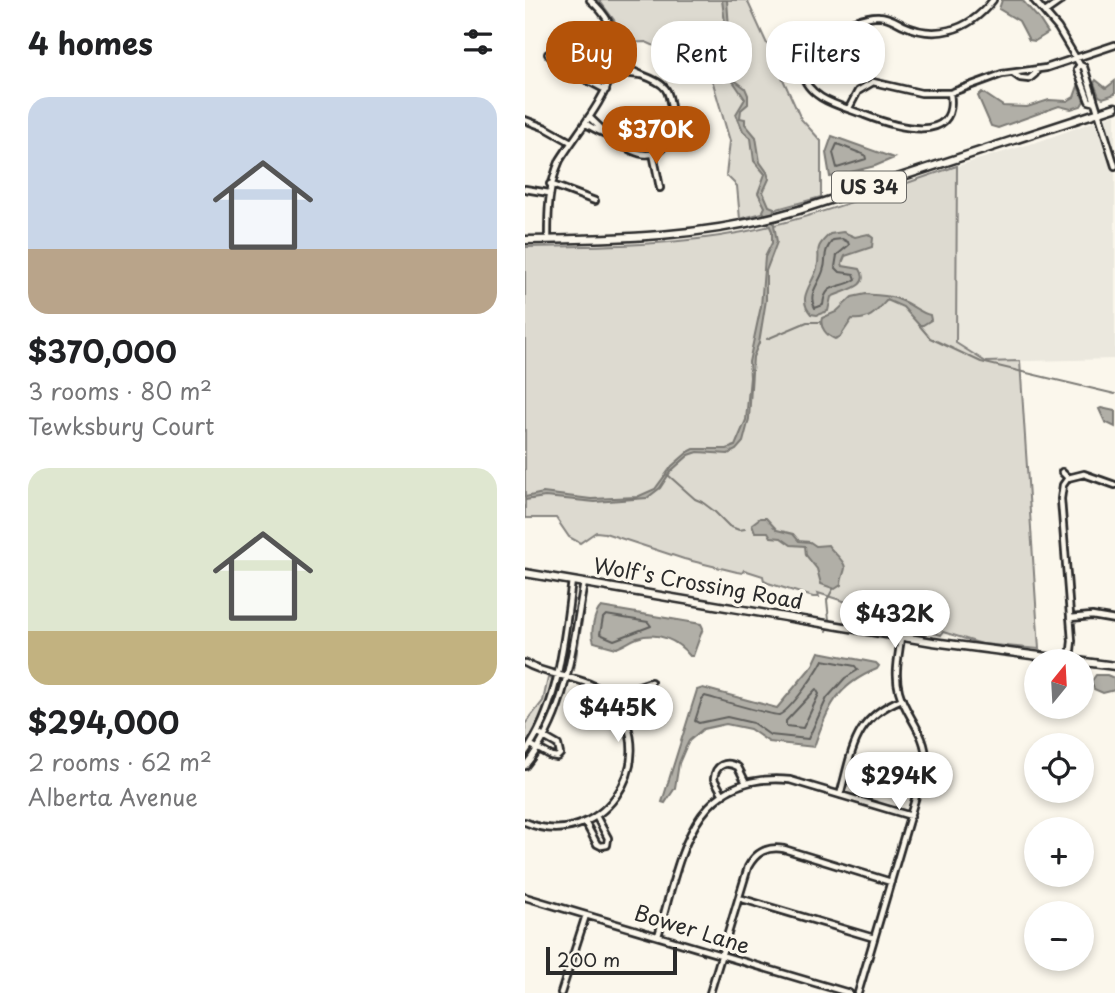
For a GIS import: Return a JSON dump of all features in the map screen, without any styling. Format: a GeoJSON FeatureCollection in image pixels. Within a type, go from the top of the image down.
{"type":"FeatureCollection","features":[{"type":"Feature","properties":{"kind":"main road","name":"US 34"},"geometry":{"type":"LineString","coordinates":[[525,240],[664,236],[758,222],[1115,107]]}},
{"type":"Feature","properties":{"kind":"main road","name":"Wolf's Crossing Road"},"geometry":{"type":"LineString","coordinates":[[525,573],[901,637],[1024,655]]}},
{"type":"Feature","properties":{"kind":"main road","name":"Wolf's Crossing Road"},"geometry":{"type":"LineString","coordinates":[[1094,663],[1115,666]]}},
{"type":"Feature","properties":{"kind":"street"},"geometry":{"type":"LineString","coordinates":[[590,0],[607,21]]}},
{"type":"Feature","properties":{"kind":"street"},"geometry":{"type":"LineString","coordinates":[[859,21],[874,16],[887,17],[924,32],[951,30],[978,16],[993,0]]}},
{"type":"Feature","properties":{"kind":"street"},"geometry":{"type":"LineString","coordinates":[[1034,0],[1058,28],[1077,58],[1080,65],[1077,69],[1089,101],[1094,102],[1115,166]]}},
{"type":"Feature","properties":{"kind":"street"},"geometry":{"type":"LineString","coordinates":[[1045,12],[1062,0]]}},
{"type":"Feature","properties":{"kind":"street"},"geometry":{"type":"LineString","coordinates":[[849,108],[858,91],[873,82],[921,93],[950,93],[991,77],[1037,70],[1115,45]]}},
{"type":"Feature","properties":{"kind":"street"},"geometry":{"type":"LineString","coordinates":[[585,123],[635,152],[653,153],[666,146],[676,121],[669,97],[665,87],[657,80],[637,73]]}},
{"type":"Feature","properties":{"kind":"street"},"geometry":{"type":"LineString","coordinates":[[637,74],[642,75]]}},
{"type":"Feature","properties":{"kind":"street"},"geometry":{"type":"LineString","coordinates":[[594,84],[605,90]]}},
{"type":"Feature","properties":{"kind":"street"},"geometry":{"type":"LineString","coordinates":[[548,240],[550,184],[560,160],[608,84]]}},
{"type":"Feature","properties":{"kind":"street"},"geometry":{"type":"LineString","coordinates":[[807,84],[824,99],[889,124],[929,128],[946,118],[951,108],[950,93]]}},
{"type":"Feature","properties":{"kind":"street"},"geometry":{"type":"LineString","coordinates":[[589,117],[609,135]]}},
{"type":"Feature","properties":{"kind":"street"},"geometry":{"type":"LineString","coordinates":[[525,120],[571,142]]}},
{"type":"Feature","properties":{"kind":"street"},"geometry":{"type":"LineString","coordinates":[[653,153],[660,188]]}},
{"type":"Feature","properties":{"kind":"street"},"geometry":{"type":"LineString","coordinates":[[550,184],[595,201]]}},
{"type":"Feature","properties":{"kind":"street"},"geometry":{"type":"LineString","coordinates":[[525,190],[549,193]]}},
{"type":"Feature","properties":{"kind":"street"},"geometry":{"type":"LineString","coordinates":[[1062,472],[1068,478]]}},
{"type":"Feature","properties":{"kind":"street"},"geometry":{"type":"LineString","coordinates":[[1068,478],[1084,474],[1115,485]]}},
{"type":"Feature","properties":{"kind":"street"},"geometry":{"type":"LineString","coordinates":[[1068,478],[1061,493],[1070,649]]}},
{"type":"Feature","properties":{"kind":"street"},"geometry":{"type":"LineString","coordinates":[[525,753],[547,709],[557,674],[572,581]]}},
{"type":"Feature","properties":{"kind":"street"},"geometry":{"type":"LineString","coordinates":[[525,766],[538,749],[558,708],[568,676],[584,583]]}},
{"type":"Feature","properties":{"kind":"street"},"geometry":{"type":"LineString","coordinates":[[1070,618],[1092,616],[1115,620]]}},
{"type":"Feature","properties":{"kind":"street"},"geometry":{"type":"LineString","coordinates":[[858,993],[925,769],[926,751],[920,731],[902,699],[897,675],[901,637]]}},
{"type":"Feature","properties":{"kind":"street"},"geometry":{"type":"LineString","coordinates":[[525,663],[596,686],[614,702],[630,735],[630,767],[620,793],[596,816],[570,827],[552,829],[525,822]]}},
{"type":"Feature","properties":{"kind":"street"},"geometry":{"type":"LineString","coordinates":[[614,702],[636,687],[651,682]]}},
{"type":"Feature","properties":{"kind":"street"},"geometry":{"type":"LineString","coordinates":[[840,795],[862,727],[876,712],[902,699]]}},
{"type":"Feature","properties":{"kind":"street"},"geometry":{"type":"LineString","coordinates":[[531,744],[554,757],[560,754],[559,747],[537,733]]}},
{"type":"Feature","properties":{"kind":"street"},"geometry":{"type":"LineString","coordinates":[[723,795],[714,779],[717,768],[722,764],[738,767],[746,783]]}},
{"type":"Feature","properties":{"kind":"street"},"geometry":{"type":"LineString","coordinates":[[658,936],[691,830],[699,815],[723,795],[746,783],[773,779],[790,780],[911,816]]}},
{"type":"Feature","properties":{"kind":"street"},"geometry":{"type":"LineString","coordinates":[[585,822],[597,844],[607,845],[608,838],[596,816]]}},
{"type":"Feature","properties":{"kind":"street"},"geometry":{"type":"LineString","coordinates":[[710,993],[739,898],[753,858],[759,852],[773,848],[784,849],[891,882]]}},
{"type":"Feature","properties":{"kind":"street","name":"Bower Lane"},"geometry":{"type":"LineString","coordinates":[[525,897],[849,993]]}},
{"type":"Feature","properties":{"kind":"street"},"geometry":{"type":"LineString","coordinates":[[739,898],[874,938]]}},
{"type":"Feature","properties":{"kind":"street"},"geometry":{"type":"LineString","coordinates":[[561,993],[586,915]]}},
{"type":"Feature","properties":{"kind":"shaded area"},"geometry":{"type":"Polygon","coordinates":[[[599,0],[747,0],[766,42],[766,84],[785,84],[801,119],[821,141],[821,197],[740,219],[737,186],[726,175],[730,141],[713,84],[752,84],[752,21],[651,21],[651,44],[637,42],[637,21],[614,20],[599,0]]]}},
{"type":"Feature","properties":{"kind":"shaded area"},"geometry":{"type":"Polygon","coordinates":[[[1115,114],[1115,359],[986,362],[956,343],[957,166],[1040,141],[1115,114]]]}},
{"type":"Feature","properties":{"kind":"shaded area"},"geometry":{"type":"Polygon","coordinates":[[[957,166],[956,343],[986,362],[1020,361],[1039,649],[982,644],[943,632],[941,635],[926,627],[818,593],[819,597],[813,597],[768,583],[763,576],[744,570],[742,573],[684,559],[605,533],[596,532],[580,543],[569,537],[556,518],[525,518],[525,247],[607,246],[716,237],[824,211],[957,166]]]}},
{"type":"Feature","properties":{"kind":"shaded area"},"geometry":{"type":"Polygon","coordinates":[[[582,603],[585,603],[574,670],[572,669],[582,603]]]}},
{"type":"Feature","properties":{"kind":"shaded area"},"geometry":{"type":"Polygon","coordinates":[[[548,678],[553,679],[550,697],[526,748],[525,724],[543,701],[548,678]]]}},
{"type":"Feature","properties":{"kind":"water"},"geometry":{"type":"Polygon","coordinates":[[[722,0],[727,0],[728,21],[725,21],[722,0]]]}},
{"type":"Feature","properties":{"kind":"water"},"geometry":{"type":"Polygon","coordinates":[[[1002,0],[1022,0],[1048,33],[1035,41],[1029,40],[1019,21],[999,9],[1002,0]]]}},
{"type":"Feature","properties":{"kind":"water"},"geometry":{"type":"Polygon","coordinates":[[[1096,80],[1106,88],[1115,81],[1115,94],[1103,98],[1099,96],[1094,83],[1096,80]]]}},
{"type":"Feature","properties":{"kind":"water"},"geometry":{"type":"Polygon","coordinates":[[[735,84],[745,88],[748,95],[748,104],[741,110],[740,118],[745,119],[745,124],[756,137],[760,162],[767,172],[769,179],[763,192],[769,206],[774,208],[777,242],[766,271],[766,300],[759,343],[753,357],[749,419],[743,442],[728,454],[698,452],[689,455],[671,471],[660,488],[647,498],[595,502],[545,497],[525,500],[525,497],[543,493],[591,499],[637,497],[655,489],[672,466],[688,452],[694,449],[727,449],[735,446],[746,420],[749,362],[761,306],[765,257],[772,243],[772,231],[758,193],[765,174],[754,161],[751,138],[743,131],[736,114],[745,99],[735,84]]]}},
{"type":"Feature","properties":{"kind":"water"},"geometry":{"type":"Polygon","coordinates":[[[1078,86],[1084,101],[1081,106],[1071,109],[1059,106],[998,128],[991,126],[978,96],[982,92],[1003,106],[1027,107],[1049,100],[1067,101],[1074,97],[1078,86]]]}},
{"type":"Feature","properties":{"kind":"water"},"geometry":{"type":"Polygon","coordinates":[[[832,136],[894,158],[875,166],[830,177],[826,153],[832,136]]]}},
{"type":"Feature","properties":{"kind":"water"},"geometry":{"type":"Polygon","coordinates":[[[843,232],[855,237],[868,234],[873,238],[872,247],[845,256],[842,263],[843,266],[860,269],[862,280],[855,288],[831,297],[828,311],[811,314],[805,297],[817,268],[819,247],[830,234],[843,232]]]}},
{"type":"Feature","properties":{"kind":"water"},"geometry":{"type":"Polygon","coordinates":[[[866,294],[896,298],[930,315],[931,320],[919,325],[903,307],[887,300],[868,317],[852,319],[840,337],[835,339],[827,333],[822,325],[822,318],[836,312],[852,297],[866,294]]]}},
{"type":"Feature","properties":{"kind":"water"},"geometry":{"type":"Polygon","coordinates":[[[1099,409],[1115,411],[1115,427],[1105,422],[1099,409]]]}},
{"type":"Feature","properties":{"kind":"water"},"geometry":{"type":"Polygon","coordinates":[[[760,518],[766,518],[777,530],[793,534],[799,541],[810,542],[816,546],[828,545],[841,559],[845,568],[841,585],[835,589],[821,584],[817,569],[806,555],[805,546],[791,545],[781,538],[771,537],[768,532],[755,532],[752,524],[760,518]]]}},
{"type":"Feature","properties":{"kind":"water"},"geometry":{"type":"Polygon","coordinates":[[[601,607],[701,624],[703,628],[693,656],[673,641],[660,636],[637,638],[616,648],[594,642],[593,624],[601,607]]]}},
{"type":"Feature","properties":{"kind":"water"},"geometry":{"type":"Polygon","coordinates":[[[819,652],[876,663],[879,666],[852,682],[835,699],[814,747],[769,742],[750,729],[726,724],[703,729],[689,741],[679,763],[675,788],[665,803],[662,802],[697,690],[703,688],[777,708],[813,665],[819,652]]]}},
{"type":"Feature","properties":{"kind":"water"},"geometry":{"type":"Polygon","coordinates":[[[1096,675],[1107,675],[1114,678],[1115,690],[1103,693],[1094,689],[1096,675]]]}},
{"type":"Feature","properties":{"kind":"waterway"},"geometry":{"type":"LineString","coordinates":[[767,339],[807,322],[820,322]]}},
{"type":"Feature","properties":{"kind":"waterway"},"geometry":{"type":"LineString","coordinates":[[919,325],[930,338],[981,362],[1115,394]]}},
{"type":"Feature","properties":{"kind":"waterway"},"geometry":{"type":"LineString","coordinates":[[668,475],[729,526],[745,529]]}},
{"type":"Feature","properties":{"kind":"waterway"},"geometry":{"type":"LineString","coordinates":[[829,620],[827,600],[833,589]]}}]}
